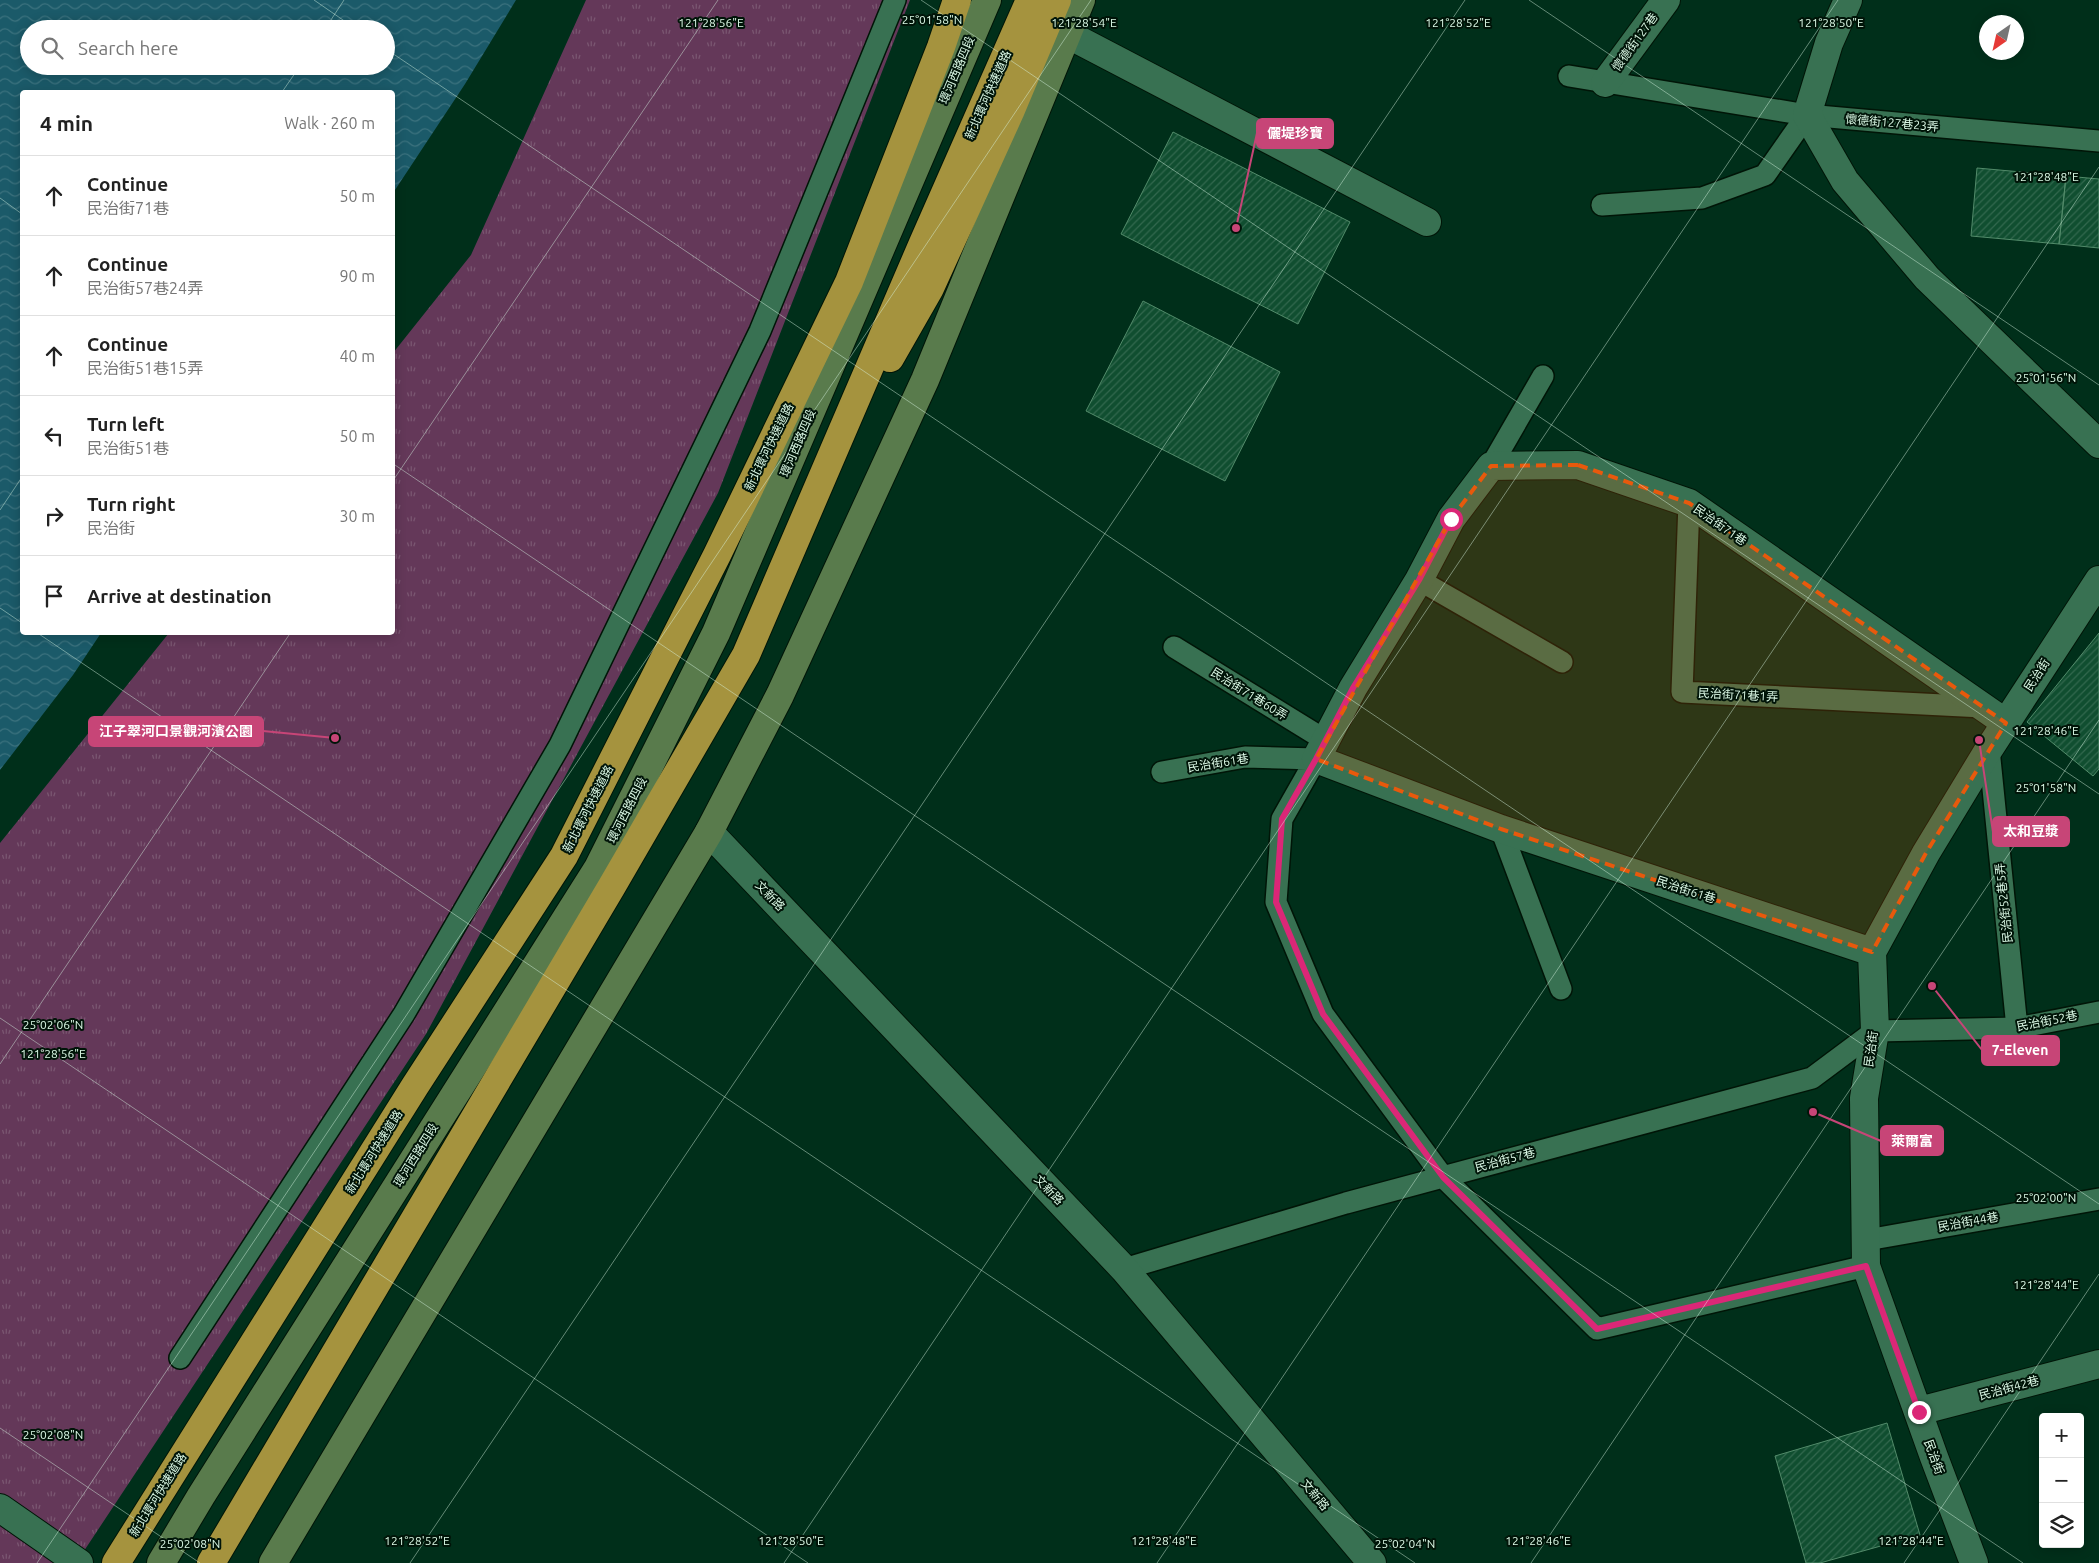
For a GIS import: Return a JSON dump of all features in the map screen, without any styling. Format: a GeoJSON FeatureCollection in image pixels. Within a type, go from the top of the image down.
{"type":"FeatureCollection","features":[{"type":"Feature","properties":{"kind":"highway","name":"新北環河快速道路"},"geometry":{"type":"LineString","coordinates":[[116,1563],[410,1095],[564,856],[717,555],[848,282],[941,47],[957,0]]}},
{"type":"Feature","properties":{"kind":"highway","name":"新北環河快速道路"},"geometry":{"type":"LineString","coordinates":[[211,1563],[612,886],[746,655],[1030,0]]}},
{"type":"Feature","properties":{"kind":"highway"},"geometry":{"type":"LineString","coordinates":[[822,479],[930,288],[1010,112],[1057,0]]}},
{"type":"Feature","properties":{"kind":"main road","name":"環河西路四段"},"geometry":{"type":"LineString","coordinates":[[161,1563],[200,1496],[598,868],[716,633],[987,0]]}},
{"type":"Feature","properties":{"kind":"main road"},"geometry":{"type":"LineString","coordinates":[[273,1563],[709,832],[780,695],[925,380],[1081,0]]}},
{"type":"Feature","properties":{"kind":"street","name":"懷德街127巷"},"geometry":{"type":"LineString","coordinates":[[1605,83],[1666,0]]}},
{"type":"Feature","properties":{"kind":"street"},"geometry":{"type":"LineString","coordinates":[[1848,0],[1829,43],[1807,115],[1845,181],[1927,278],[2099,444]]}},
{"type":"Feature","properties":{"kind":"street"},"geometry":{"type":"LineString","coordinates":[[1067,34],[1427,222]]}},
{"type":"Feature","properties":{"kind":"street","name":"民治街71巷"},"geometry":{"type":"LineString","coordinates":[[1491,466],[1578,465],[1689,503],[2006,723]]}},
{"type":"Feature","properties":{"kind":"street"},"geometry":{"type":"LineString","coordinates":[[1320,750],[1353,688],[1419,580],[1451,519],[1491,466]]}},
{"type":"Feature","properties":{"kind":"street","name":"民治街"},"geometry":{"type":"LineString","coordinates":[[1974,1563],[1919,1412],[1866,1253],[1864,1098],[1875,1031],[1872,952],[1926,853],[1988,749],[2099,580]]}},
{"type":"Feature","properties":{"kind":"street","name":"民治街61巷"},"geometry":{"type":"LineString","coordinates":[[1320,750],[1501,829],[1872,952]]}},
{"type":"Feature","properties":{"kind":"street","name":"文新路"},"geometry":{"type":"LineString","coordinates":[[709,832],[1124,1269],[1372,1563]]}},
{"type":"Feature","properties":{"kind":"street","name":"民治街42巷"},"geometry":{"type":"LineString","coordinates":[[1919,1412],[2099,1364]]}},
{"type":"Feature","properties":{"kind":"street"},"geometry":{"type":"LineString","coordinates":[[0,1508],[79,1563]]}},
{"type":"Feature","properties":{"kind":"lane"},"geometry":{"type":"LineString","coordinates":[[180,1358],[404,1014],[560,745],[760,332],[895,0]]}},
{"type":"Feature","properties":{"kind":"lane","name":"懷德街127巷23弄"},"geometry":{"type":"LineString","coordinates":[[1569,76],[1807,115],[2099,141]]}},
{"type":"Feature","properties":{"kind":"lane"},"geometry":{"type":"LineString","coordinates":[[1602,205],[1702,198],[1765,175],[1807,115]]}},
{"type":"Feature","properties":{"kind":"lane"},"geometry":{"type":"LineString","coordinates":[[1491,466],[1543,376]]}},
{"type":"Feature","properties":{"kind":"lane","name":"民治街71巷1弄"},"geometry":{"type":"LineString","coordinates":[[1689,503],[1682,692],[1983,707]]}},
{"type":"Feature","properties":{"kind":"lane"},"geometry":{"type":"LineString","coordinates":[[1419,580],[1562,662]]}},
{"type":"Feature","properties":{"kind":"lane","name":"民治街71巷60弄"},"geometry":{"type":"LineString","coordinates":[[1174,647],[1320,750]]}},
{"type":"Feature","properties":{"kind":"lane","name":"民治街52巷5弄"},"geometry":{"type":"LineString","coordinates":[[1988,749],[2017,1028]]}},
{"type":"Feature","properties":{"kind":"lane"},"geometry":{"type":"LineString","coordinates":[[1320,750],[1282,819],[1276,902],[1323,1014],[1443,1177]]}},
{"type":"Feature","properties":{"kind":"lane","name":"民治街61巷"},"geometry":{"type":"LineString","coordinates":[[1162,772],[1245,758],[1320,750]]}},
{"type":"Feature","properties":{"kind":"lane"},"geometry":{"type":"LineString","coordinates":[[1501,829],[1561,988]]}},
{"type":"Feature","properties":{"kind":"lane"},"geometry":{"type":"LineString","coordinates":[[2091,1012],[2099,998]]}},
{"type":"Feature","properties":{"kind":"lane","name":"民治街52巷"},"geometry":{"type":"LineString","coordinates":[[1875,1031],[2017,1028],[2091,1012]]}},
{"type":"Feature","properties":{"kind":"lane","name":"民治街57巷"},"geometry":{"type":"LineString","coordinates":[[1124,1269],[1346,1203],[1812,1078],[1875,1031]]}},
{"type":"Feature","properties":{"kind":"lane","name":"民治街44巷"},"geometry":{"type":"LineString","coordinates":[[1443,1177],[1597,1329],[1866,1253],[2099,1199]]}},
{"type":"Feature","properties":{"kind":"highlighted area"},"geometry":{"type":"Polygon","coordinates":[[[1578,465],[1689,503],[2006,723],[1926,853],[1872,952],[1501,829],[1316,759],[1451,519],[1491,466],[1578,465]]]}},
{"type":"Feature","properties":{"kind":"green space"},"geometry":{"type":"Polygon","coordinates":[[[586,0],[910,0],[718,493],[426,1034],[76,1563],[0,1563],[0,843],[167,635],[395,635],[395,350],[471,255],[586,0]]]}},
{"type":"Feature","properties":{"kind":"water"},"geometry":{"type":"Polygon","coordinates":[[[0,0],[516,0],[465,84],[395,190],[395,90],[20,90],[20,635],[100,635],[73,675],[0,770],[0,0]]]}},
{"type":"Feature","properties":{"kind":"building"},"geometry":{"type":"Polygon","coordinates":[[[1173,132],[1350,222],[1298,324],[1121,234],[1173,132]]]}},
{"type":"Feature","properties":{"kind":"building"},"geometry":{"type":"Polygon","coordinates":[[[1977,168],[2066,176],[2059,244],[1971,236],[1977,168]]]}},
{"type":"Feature","properties":{"kind":"building"},"geometry":{"type":"Polygon","coordinates":[[[2066,176],[2099,179],[2099,248],[2059,244],[2066,176]]]}},
{"type":"Feature","properties":{"kind":"building"},"geometry":{"type":"Polygon","coordinates":[[[1143,301],[1280,372],[1225,481],[1086,411],[1143,301]]]}},
{"type":"Feature","properties":{"kind":"building"},"geometry":{"type":"Polygon","coordinates":[[[2099,633],[2099,769],[2093,776],[2027,722],[2099,633]]]}},
{"type":"Feature","properties":{"kind":"building"},"geometry":{"type":"Polygon","coordinates":[[[1887,1423],[1920,1535],[1820,1563],[1806,1563],[1775,1456],[1887,1423]]]}},
{"type":"Feature","properties":{"kind":"place","name":"儷堤珍寶"},"geometry":{"type":"Point","coordinates":[1236,228]}},
{"type":"Feature","properties":{"kind":"place","name":"江子翠河口景觀河濱公園"},"geometry":{"type":"Point","coordinates":[335,738]}},
{"type":"Feature","properties":{"kind":"place","name":"太和豆漿"},"geometry":{"type":"Point","coordinates":[1979,740]}},
{"type":"Feature","properties":{"kind":"place","name":"7-Eleven"},"geometry":{"type":"Point","coordinates":[1932,986]}},
{"type":"Feature","properties":{"kind":"place","name":"萊爾富"},"geometry":{"type":"Point","coordinates":[1813,1112]}},
{"type":"Feature","properties":{"kind":"route"},"geometry":{"type":"LineString","coordinates":[[1451,519],[1419,580],[1353,688],[1282,819],[1276,902],[1323,1014],[1443,1177],[1597,1329],[1866,1266],[1919,1412]]}}]}
